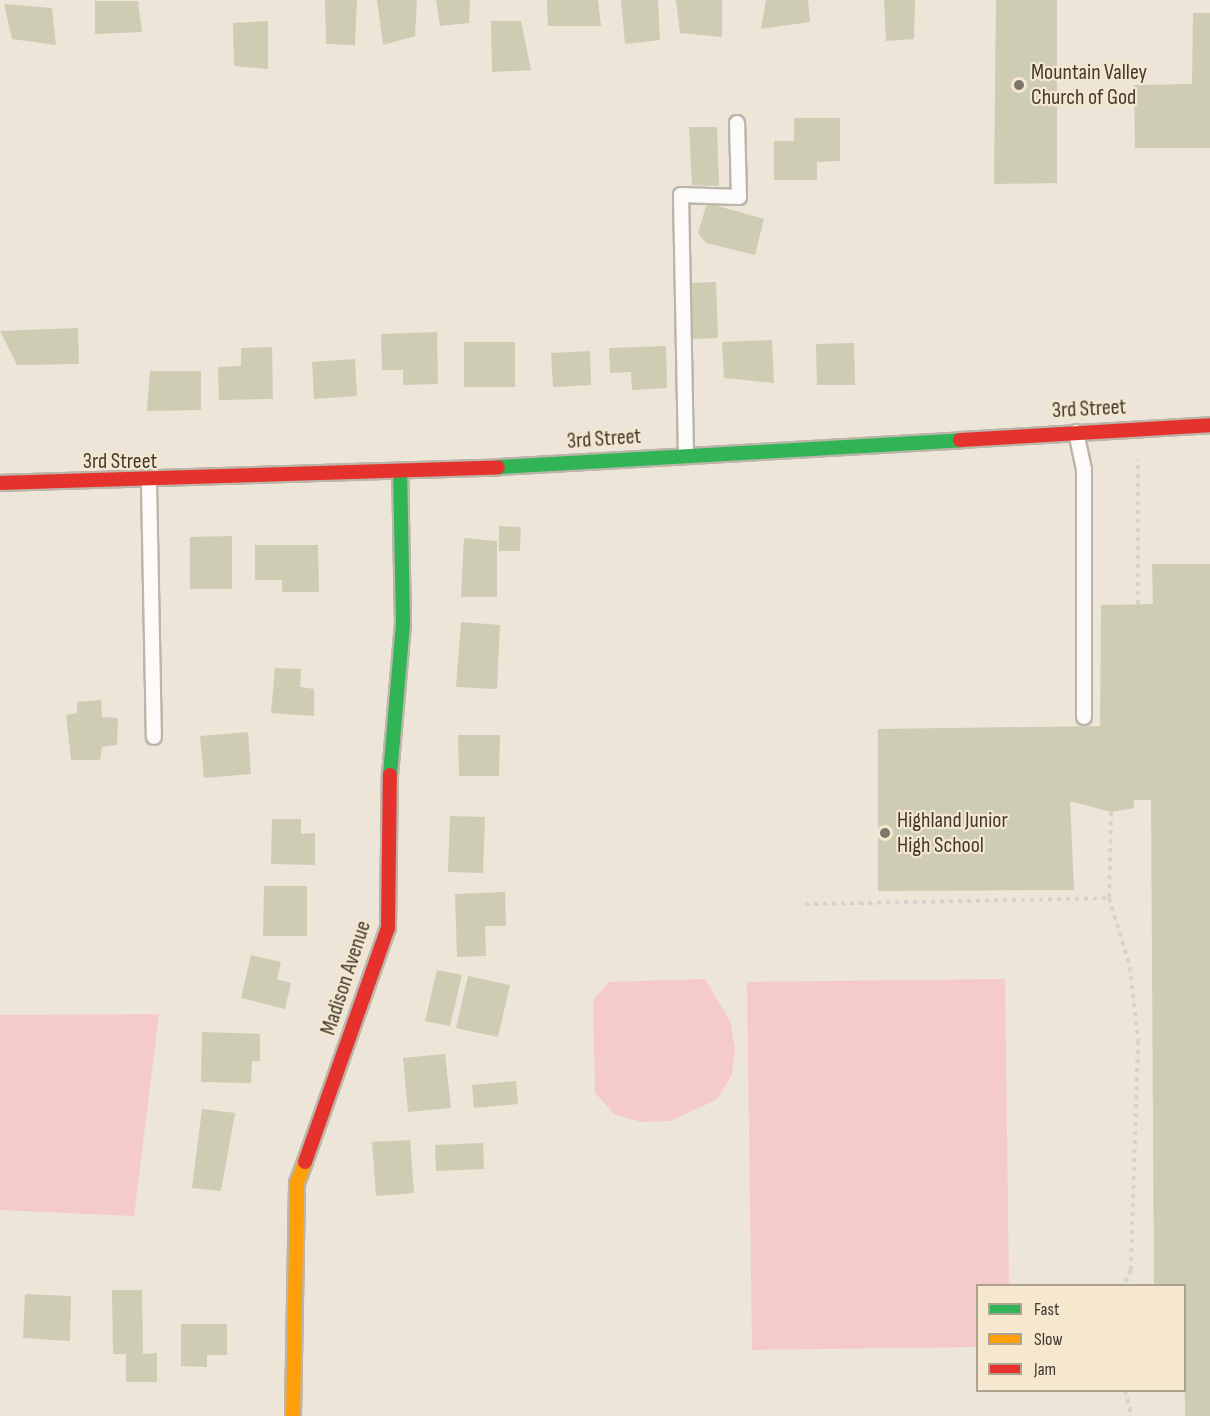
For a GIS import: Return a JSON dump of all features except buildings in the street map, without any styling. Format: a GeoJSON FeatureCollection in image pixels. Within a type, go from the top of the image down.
{"type":"FeatureCollection","features":[{"type":"Feature","properties":{"kind":"street","name":"3rd Street"},"geometry":{"type":"LineString","coordinates":[[0,483],[149,483],[400,473],[1075,430],[1210,425]]}},
{"type":"Feature","properties":{"kind":"street","name":"Madison Avenue"},"geometry":{"type":"LineString","coordinates":[[293,1416],[297,1183],[388,928],[390,741],[403,623],[400,473]]}},
{"type":"Feature","properties":{"kind":"lane"},"geometry":{"type":"LineString","coordinates":[[686,455],[681,195],[739,197],[737,123]]}},
{"type":"Feature","properties":{"kind":"lane"},"geometry":{"type":"LineString","coordinates":[[1075,430],[1084,469],[1084,717]]}},
{"type":"Feature","properties":{"kind":"lane"},"geometry":{"type":"LineString","coordinates":[[149,483],[154,737]]}},
{"type":"Feature","properties":{"kind":"path"},"geometry":{"type":"LineString","coordinates":[[1138,456],[1138,604]]}},
{"type":"Feature","properties":{"kind":"path"},"geometry":{"type":"LineString","coordinates":[[1111,812],[1109,898],[1131,967],[1138,1041],[1131,1270],[1124,1284]]}},
{"type":"Feature","properties":{"kind":"path"},"geometry":{"type":"LineString","coordinates":[[805,904],[1109,898]]}},
{"type":"Feature","properties":{"kind":"path"},"geometry":{"type":"LineString","coordinates":[[1125,1392],[1131,1416]]}},
{"type":"Feature","properties":{"kind":"shaded area"},"geometry":{"type":"Polygon","coordinates":[[[705,979],[730,1021],[735,1048],[732,1075],[716,1100],[670,1121],[642,1122],[615,1115],[595,1093],[593,1000],[609,982],[705,979]]]}},
{"type":"Feature","properties":{"kind":"shaded area"},"geometry":{"type":"Polygon","coordinates":[[[1005,979],[1009,1284],[976,1284],[976,1347],[752,1350],[747,982],[1005,979]]]}},
{"type":"Feature","properties":{"kind":"shaded area"},"geometry":{"type":"Polygon","coordinates":[[[159,1014],[134,1216],[0,1210],[0,1015],[159,1014]]]}},
{"type":"Feature","properties":{"kind":"traffic: fast"},"geometry":{"type":"LineString","coordinates":[[498,467],[960,440]]}},
{"type":"Feature","properties":{"kind":"traffic: fast"},"geometry":{"type":"LineString","coordinates":[[390,775],[403,623],[400,473]]}},
{"type":"Feature","properties":{"kind":"traffic: slow"},"geometry":{"type":"LineString","coordinates":[[293,1416],[297,1183],[305,1162]]}},
{"type":"Feature","properties":{"kind":"traffic: jam"},"geometry":{"type":"LineString","coordinates":[[960,440],[1210,425]]}},
{"type":"Feature","properties":{"kind":"traffic: jam"},"geometry":{"type":"LineString","coordinates":[[0,483],[498,467]]}},
{"type":"Feature","properties":{"kind":"traffic: jam"},"geometry":{"type":"LineString","coordinates":[[305,1162],[388,928],[390,775]]}},
{"type":"Feature","properties":{"kind":"place","name":"Mountain Valley Church of God"},"geometry":{"type":"Point","coordinates":[1019,85]}},
{"type":"Feature","properties":{"kind":"place","name":"Highland Junior High School"},"geometry":{"type":"Point","coordinates":[885,833]}}]}
